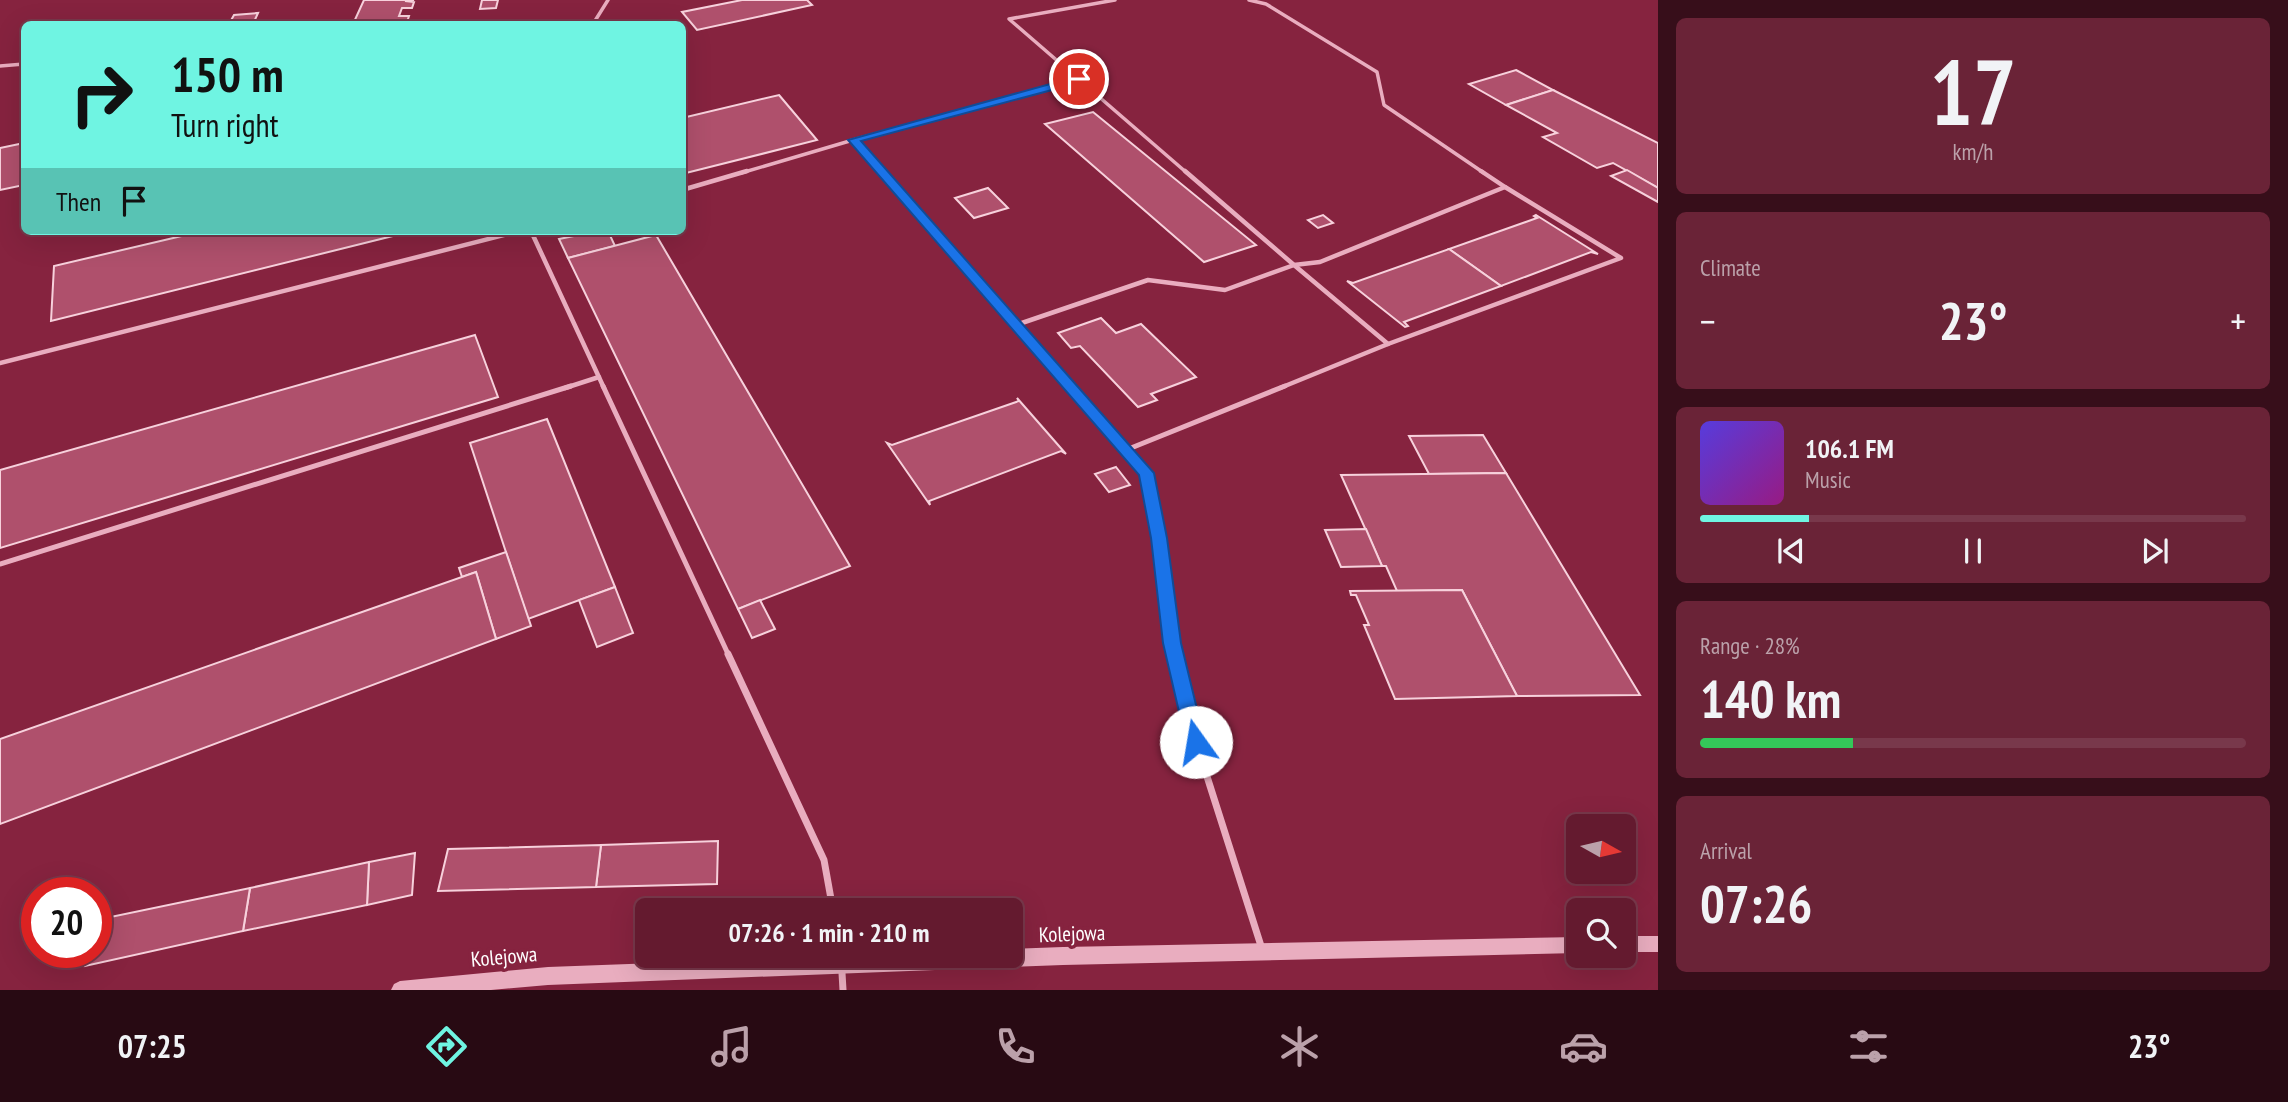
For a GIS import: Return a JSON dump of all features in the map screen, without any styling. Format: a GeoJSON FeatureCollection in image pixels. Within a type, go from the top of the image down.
{"type":"FeatureCollection","features":[{"type":"Feature","properties":{"kind":"street"},"geometry":{"type":"LineString","coordinates":[[1636,944],[1658,944]]}},
{"type":"Feature","properties":{"kind":"street","name":"Kolejowa"},"geometry":{"type":"LineString","coordinates":[[1023,957],[1566,945]]}},
{"type":"Feature","properties":{"kind":"street","name":"Kolejowa"},"geometry":{"type":"LineString","coordinates":[[400,990],[548,976],[695,968]]}},
{"type":"Feature","properties":{"kind":"lane"},"geometry":{"type":"LineString","coordinates":[[595,21],[608,0]]}},
{"type":"Feature","properties":{"kind":"lane"},"geometry":{"type":"LineString","coordinates":[[1115,0],[1009,19],[1388,344]]}},
{"type":"Feature","properties":{"kind":"lane"},"geometry":{"type":"LineString","coordinates":[[1126,450],[1388,344],[1621,258],[1505,187],[1384,104],[1377,72],[1266,4],[1250,0]]}},
{"type":"Feature","properties":{"kind":"lane"},"geometry":{"type":"LineString","coordinates":[[0,66],[21,64]]}},
{"type":"Feature","properties":{"kind":"lane"},"geometry":{"type":"LineString","coordinates":[[686,189],[1079,79]]}},
{"type":"Feature","properties":{"kind":"lane"},"geometry":{"type":"LineString","coordinates":[[853,140],[1146,473],[1159,538],[1172,643],[1196,742],[1263,952]]}},
{"type":"Feature","properties":{"kind":"lane"},"geometry":{"type":"LineString","coordinates":[[1016,325],[1148,280],[1226,289],[1294,265],[1320,262],[1505,187]]}},
{"type":"Feature","properties":{"kind":"lane"},"geometry":{"type":"LineString","coordinates":[[0,363],[504,235]]}},
{"type":"Feature","properties":{"kind":"lane"},"geometry":{"type":"LineString","coordinates":[[533,235],[824,860],[831,898]]}},
{"type":"Feature","properties":{"kind":"lane"},"geometry":{"type":"LineString","coordinates":[[0,564],[599,377]]}},
{"type":"Feature","properties":{"kind":"lane"},"geometry":{"type":"LineString","coordinates":[[842,968],[843,990]]}},
{"type":"Feature","properties":{"kind":"building"},"geometry":{"type":"Polygon","coordinates":[[[364,0],[414,0],[405,1],[414,2],[412,8],[402,8],[399,16],[409,16],[407,21],[354,21],[364,0]]]}},
{"type":"Feature","properties":{"kind":"building"},"geometry":{"type":"Polygon","coordinates":[[[482,0],[498,0],[496,8],[480,9],[482,0]]]}},
{"type":"Feature","properties":{"kind":"building"},"geometry":{"type":"Polygon","coordinates":[[[742,0],[807,0],[812,5],[697,30],[682,12],[742,0]]]}},
{"type":"Feature","properties":{"kind":"building"},"geometry":{"type":"Polygon","coordinates":[[[258,13],[254,21],[231,21],[234,15],[258,13]]]}},
{"type":"Feature","properties":{"kind":"building"},"geometry":{"type":"Polygon","coordinates":[[[1516,70],[1553,90],[1506,105],[1469,84],[1516,70]]]}},
{"type":"Feature","properties":{"kind":"building"},"geometry":{"type":"Polygon","coordinates":[[[1553,90],[1658,143],[1658,188],[1613,163],[1597,168],[1543,137],[1557,133],[1506,105],[1553,90]]]}},
{"type":"Feature","properties":{"kind":"building"},"geometry":{"type":"Polygon","coordinates":[[[779,95],[817,140],[686,173],[686,117],[779,95]]]}},
{"type":"Feature","properties":{"kind":"building"},"geometry":{"type":"Polygon","coordinates":[[[1093,112],[1256,245],[1204,262],[1045,124],[1093,112]]]}},
{"type":"Feature","properties":{"kind":"building"},"geometry":{"type":"Polygon","coordinates":[[[21,144],[21,186],[0,190],[0,148],[21,144]]]}},
{"type":"Feature","properties":{"kind":"building"},"geometry":{"type":"Polygon","coordinates":[[[1627,170],[1658,188],[1658,202],[1611,176],[1627,170]]]}},
{"type":"Feature","properties":{"kind":"building"},"geometry":{"type":"Polygon","coordinates":[[[988,188],[1008,208],[974,218],[955,198],[988,188]]]}},
{"type":"Feature","properties":{"kind":"building"},"geometry":{"type":"Polygon","coordinates":[[[1323,215],[1333,223],[1318,228],[1308,220],[1323,215]]]}},
{"type":"Feature","properties":{"kind":"building"},"geometry":{"type":"Polygon","coordinates":[[[1534,216],[1598,254],[1591,252],[1501,286],[1449,249],[1537,218],[1534,216]]]}},
{"type":"Feature","properties":{"kind":"building"},"geometry":{"type":"Polygon","coordinates":[[[186,235],[397,235],[51,321],[54,266],[186,235]]]}},
{"type":"Feature","properties":{"kind":"building"},"geometry":{"type":"Polygon","coordinates":[[[610,235],[615,246],[568,258],[559,239],[610,235]]]}},
{"type":"Feature","properties":{"kind":"building"},"geometry":{"type":"Polygon","coordinates":[[[656,235],[850,566],[738,609],[568,258],[656,235]]]}},
{"type":"Feature","properties":{"kind":"building"},"geometry":{"type":"Polygon","coordinates":[[[1449,249],[1501,286],[1404,322],[1408,326],[1405,327],[1347,281],[1353,283],[1449,249]]]}},
{"type":"Feature","properties":{"kind":"building"},"geometry":{"type":"Polygon","coordinates":[[[1101,318],[1116,333],[1141,324],[1196,377],[1151,394],[1157,400],[1138,407],[1080,346],[1071,348],[1058,333],[1101,318]]]}},
{"type":"Feature","properties":{"kind":"building"},"geometry":{"type":"Polygon","coordinates":[[[475,335],[498,397],[0,548],[0,470],[475,335]]]}},
{"type":"Feature","properties":{"kind":"building"},"geometry":{"type":"Polygon","coordinates":[[[1017,398],[1066,454],[1061,451],[929,501],[930,505],[887,443],[892,445],[1019,401],[1017,398]]]}},
{"type":"Feature","properties":{"kind":"building"},"geometry":{"type":"Polygon","coordinates":[[[547,419],[615,587],[528,619],[470,443],[547,419]]]}},
{"type":"Feature","properties":{"kind":"building"},"geometry":{"type":"Polygon","coordinates":[[[1483,435],[1506,473],[1429,474],[1409,436],[1483,435]]]}},
{"type":"Feature","properties":{"kind":"building"},"geometry":{"type":"Polygon","coordinates":[[[1116,467],[1130,485],[1109,492],[1095,474],[1116,467]]]}},
{"type":"Feature","properties":{"kind":"building"},"geometry":{"type":"Polygon","coordinates":[[[1506,473],[1640,695],[1517,696],[1462,590],[1397,591],[1386,566],[1382,566],[1341,475],[1506,473]]]}},
{"type":"Feature","properties":{"kind":"building"},"geometry":{"type":"Polygon","coordinates":[[[1366,529],[1382,566],[1341,567],[1325,530],[1366,529]]]}},
{"type":"Feature","properties":{"kind":"building"},"geometry":{"type":"Polygon","coordinates":[[[506,552],[531,626],[496,639],[476,572],[462,577],[459,568],[506,552]]]}},
{"type":"Feature","properties":{"kind":"building"},"geometry":{"type":"Polygon","coordinates":[[[476,572],[496,639],[0,824],[0,739],[476,572]]]}},
{"type":"Feature","properties":{"kind":"building"},"geometry":{"type":"Polygon","coordinates":[[[615,587],[633,633],[597,647],[579,600],[615,587]]]}},
{"type":"Feature","properties":{"kind":"building"},"geometry":{"type":"Polygon","coordinates":[[[1462,590],[1517,696],[1395,699],[1364,625],[1369,625],[1356,595],[1351,595],[1350,591],[1462,590]]]}},
{"type":"Feature","properties":{"kind":"building"},"geometry":{"type":"Polygon","coordinates":[[[760,600],[775,629],[752,638],[738,609],[760,600]]]}},
{"type":"Feature","properties":{"kind":"building"},"geometry":{"type":"Polygon","coordinates":[[[718,841],[717,884],[596,887],[601,845],[718,841]]]}},
{"type":"Feature","properties":{"kind":"building"},"geometry":{"type":"Polygon","coordinates":[[[601,845],[596,887],[438,891],[448,849],[601,845]]]}},
{"type":"Feature","properties":{"kind":"building"},"geometry":{"type":"Polygon","coordinates":[[[415,853],[412,895],[367,905],[369,862],[415,853]]]}},
{"type":"Feature","properties":{"kind":"building"},"geometry":{"type":"Polygon","coordinates":[[[369,862],[367,905],[243,931],[250,888],[369,862]]]}},
{"type":"Feature","properties":{"kind":"building"},"geometry":{"type":"Polygon","coordinates":[[[250,888],[243,931],[112,960],[112,917],[250,888]]]}},
{"type":"Feature","properties":{"kind":"route"},"geometry":{"type":"LineString","coordinates":[[1079,79],[853,140],[1146,473],[1159,538],[1172,643],[1196,742]]}}]}
